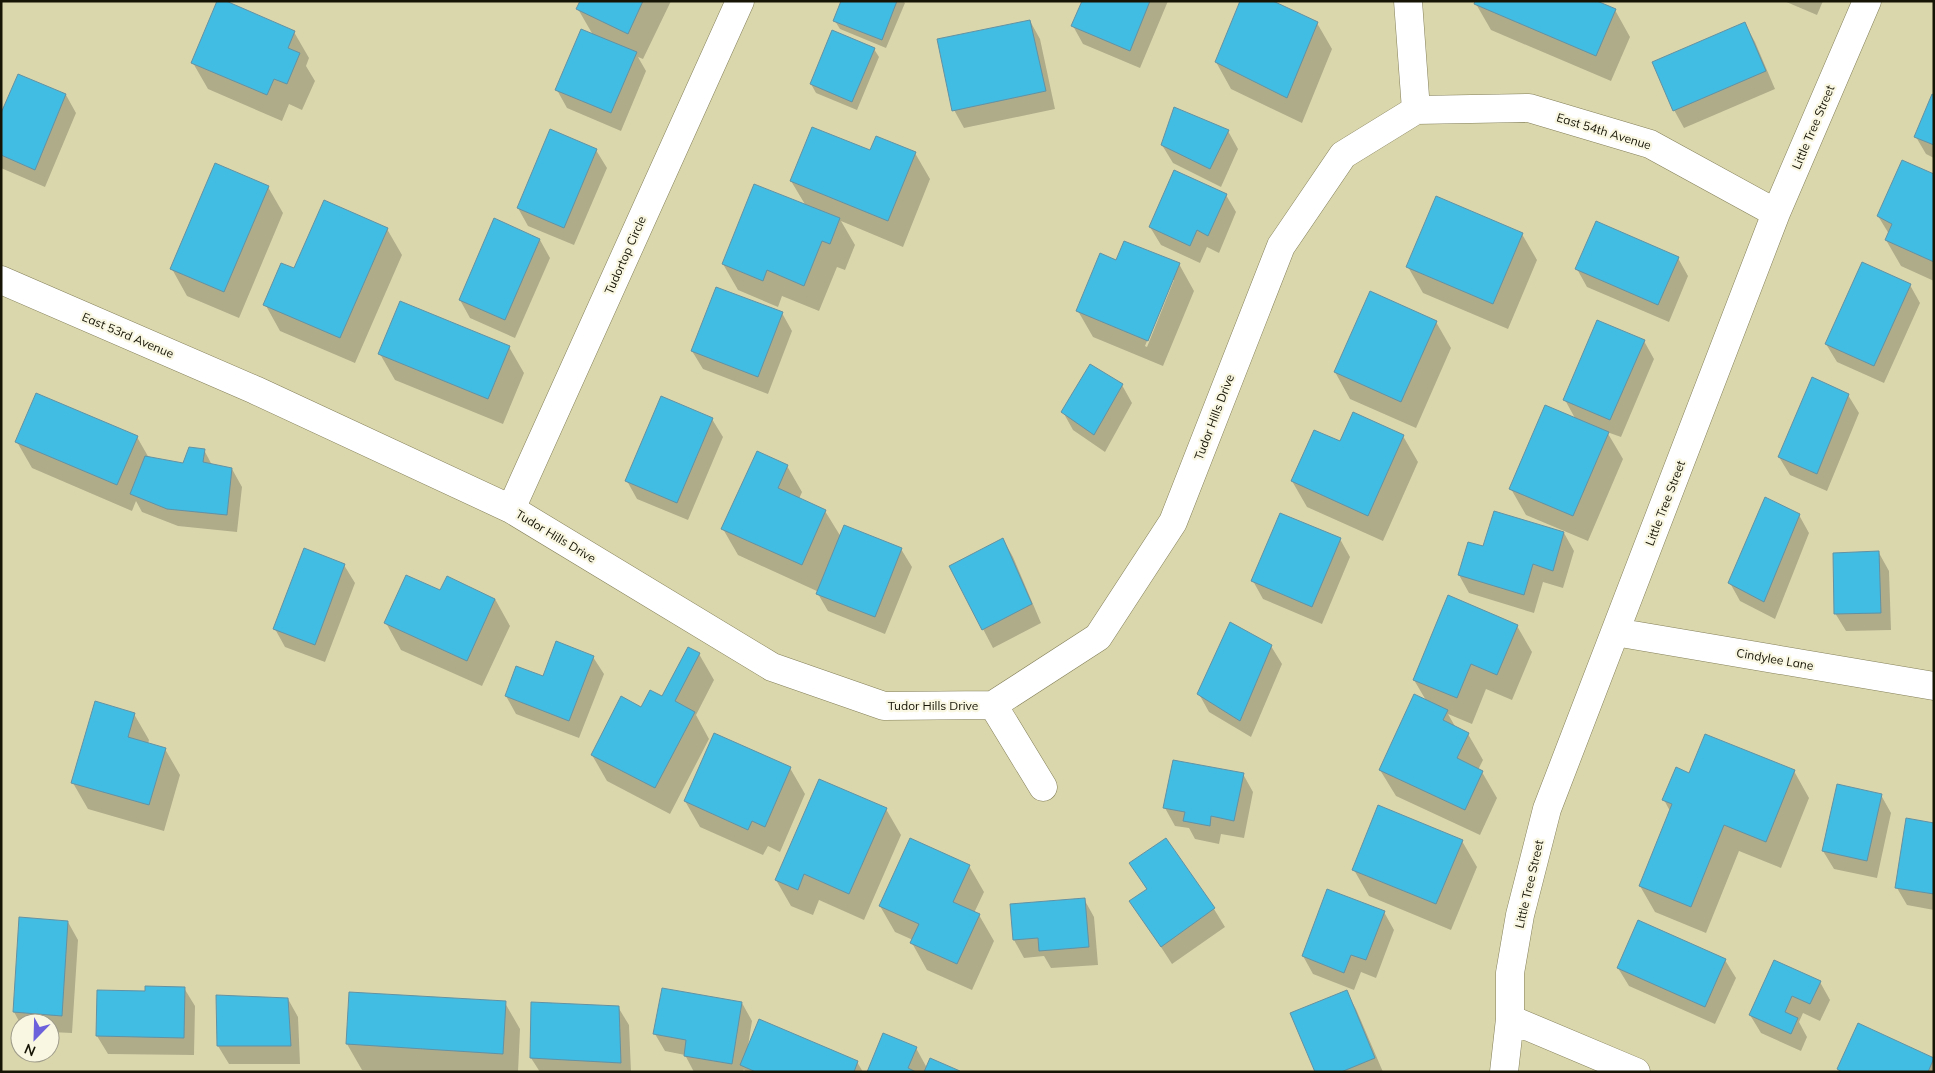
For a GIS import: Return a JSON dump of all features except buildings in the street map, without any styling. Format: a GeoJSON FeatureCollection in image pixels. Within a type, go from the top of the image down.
{"type":"FeatureCollection","features":[{"type":"Feature","properties":{"kind":"street","name":"Tudortop Circle"},"geometry":{"type":"LineString","coordinates":[[511,509],[740,1]]}},
{"type":"Feature","properties":{"kind":"street"},"geometry":{"type":"LineString","coordinates":[[1408,1],[1416,110]]}},
{"type":"Feature","properties":{"kind":"street","name":"Little Tree Street"},"geometry":{"type":"LineString","coordinates":[[1504,1072],[1510,1019],[1510,974],[1520,915],[1547,809],[1776,213],[1867,1]]}},
{"type":"Feature","properties":{"kind":"street","name":"East 54th Avenue"},"geometry":{"type":"LineString","coordinates":[[1416,110],[1529,108],[1650,144],[1776,213]]}},
{"type":"Feature","properties":{"kind":"street","name":"Tudor Hills Drive"},"geometry":{"type":"LineString","coordinates":[[255,390],[511,509],[772,667],[884,706],[993,705],[1098,637],[1173,522],[1281,246],[1343,155],[1416,110]]}},
{"type":"Feature","properties":{"kind":"street","name":"East 53rd Avenue"},"geometry":{"type":"LineString","coordinates":[[1,280],[255,390]]}},
{"type":"Feature","properties":{"kind":"street","name":"Cindylee Lane"},"geometry":{"type":"LineString","coordinates":[[1615,632],[1934,686]]}},
{"type":"Feature","properties":{"kind":"street"},"geometry":{"type":"LineString","coordinates":[[993,705],[1043,787]]}},
{"type":"Feature","properties":{"kind":"street"},"geometry":{"type":"LineString","coordinates":[[1510,1019],[1636,1072]]}}]}
